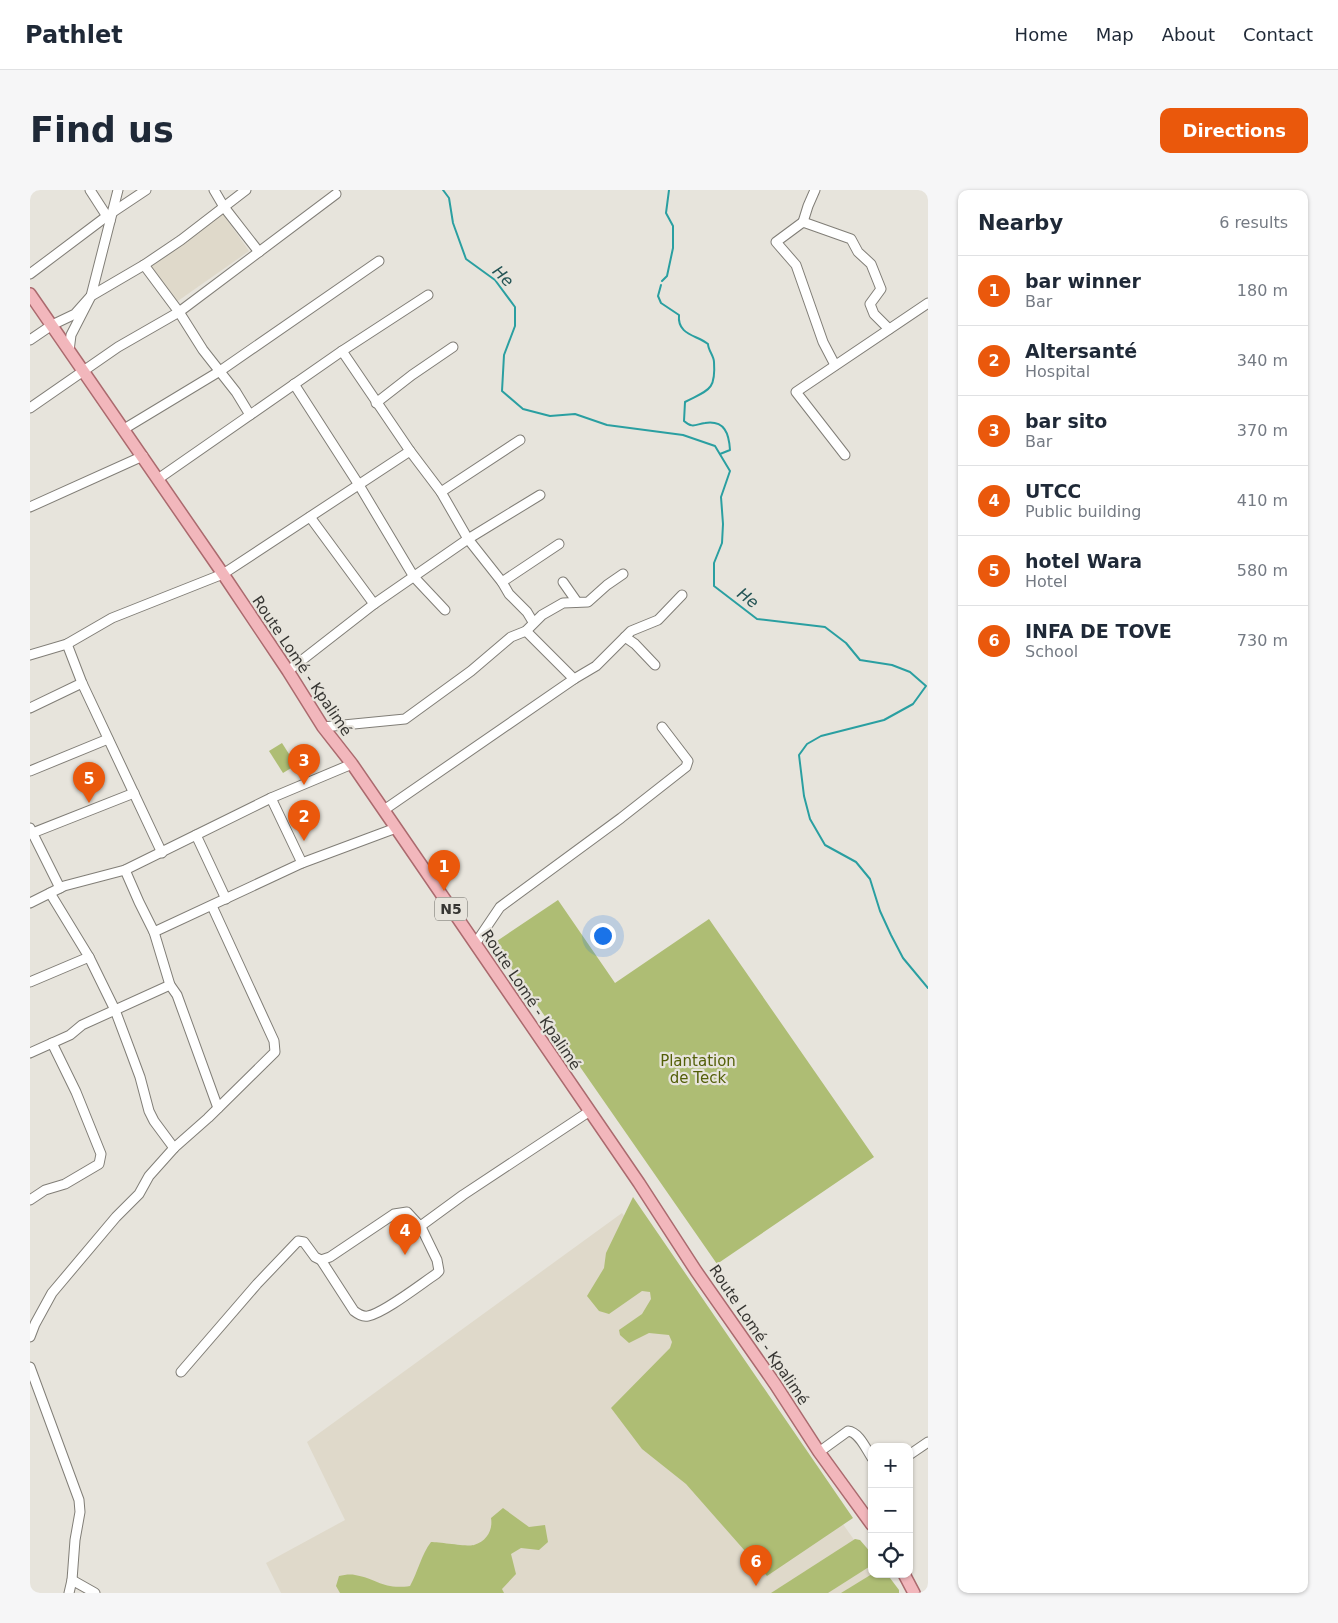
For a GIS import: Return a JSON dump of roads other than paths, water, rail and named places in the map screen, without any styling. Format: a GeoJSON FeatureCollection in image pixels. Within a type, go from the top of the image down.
{"type":"FeatureCollection","features":[{"type":"Feature","properties":{"kind":"main road","name":"Route Lomé - Kpalimé"},"geometry":{"type":"LineString","coordinates":[[30,294],[223,574],[323,727],[384,810],[775,1384],[819,1452],[868,1519]]}},
{"type":"Feature","properties":{"kind":"main road"},"geometry":{"type":"LineString","coordinates":[[906,1578],[914,1593]]}},
{"type":"Feature","properties":{"kind":"street"},"geometry":{"type":"LineString","coordinates":[[90,190],[110,217]]}},
{"type":"Feature","properties":{"kind":"street"},"geometry":{"type":"LineString","coordinates":[[69,352],[71,334],[90,296],[118,190]]}},
{"type":"Feature","properties":{"kind":"street"},"geometry":{"type":"LineString","coordinates":[[30,274],[146,190]]}},
{"type":"Feature","properties":{"kind":"street"},"geometry":{"type":"LineString","coordinates":[[214,190],[224,207],[259,252]]}},
{"type":"Feature","properties":{"kind":"street"},"geometry":{"type":"LineString","coordinates":[[30,340],[52,324],[75,314],[90,296],[144,265],[181,240],[246,190]]}},
{"type":"Feature","properties":{"kind":"street"},"geometry":{"type":"LineString","coordinates":[[815,190],[803,222],[776,242],[796,265],[822,342],[836,365]]}},
{"type":"Feature","properties":{"kind":"street"},"geometry":{"type":"LineString","coordinates":[[30,408],[118,347],[179,312],[336,194]]}},
{"type":"Feature","properties":{"kind":"street"},"geometry":{"type":"LineString","coordinates":[[803,222],[851,239],[858,252],[871,264],[878,279],[882,289],[870,304],[874,314],[890,329]]}},
{"type":"Feature","properties":{"kind":"street"},"geometry":{"type":"LineString","coordinates":[[124,429],[220,371],[379,261]]}},
{"type":"Feature","properties":{"kind":"street"},"geometry":{"type":"LineString","coordinates":[[144,265],[179,312],[203,350],[236,392],[250,415]]}},
{"type":"Feature","properties":{"kind":"street"},"geometry":{"type":"LineString","coordinates":[[158,479],[342,351],[428,295]]}},
{"type":"Feature","properties":{"kind":"street"},"geometry":{"type":"LineString","coordinates":[[845,455],[796,392],[928,303]]}},
{"type":"Feature","properties":{"kind":"street"},"geometry":{"type":"LineString","coordinates":[[376,403],[452,347]]}},
{"type":"Feature","properties":{"kind":"street"},"geometry":{"type":"LineString","coordinates":[[342,351],[376,403],[441,492],[468,539],[502,582],[509,594],[527,612],[533,622]]}},
{"type":"Feature","properties":{"kind":"street"},"geometry":{"type":"LineString","coordinates":[[294,384],[359,485],[414,577],[445,610]]}},
{"type":"Feature","properties":{"kind":"street"},"geometry":{"type":"LineString","coordinates":[[441,492],[520,440]]}},
{"type":"Feature","properties":{"kind":"street"},"geometry":{"type":"LineString","coordinates":[[30,655],[67,644],[112,618],[223,574],[410,451]]}},
{"type":"Feature","properties":{"kind":"street"},"geometry":{"type":"LineString","coordinates":[[30,507],[143,456]]}},
{"type":"Feature","properties":{"kind":"street"},"geometry":{"type":"LineString","coordinates":[[288,671],[374,604],[468,539],[540,495]]}},
{"type":"Feature","properties":{"kind":"street"},"geometry":{"type":"LineString","coordinates":[[310,517],[374,604]]}},
{"type":"Feature","properties":{"kind":"street"},"geometry":{"type":"LineString","coordinates":[[502,582],[558,544]]}},
{"type":"Feature","properties":{"kind":"street"},"geometry":{"type":"LineString","coordinates":[[323,727],[405,718],[471,672],[511,637],[526,630],[533,622],[562,603],[588,602],[592,600],[607,584],[623,574]]}},
{"type":"Feature","properties":{"kind":"street"},"geometry":{"type":"LineString","coordinates":[[563,582],[577,602]]}},
{"type":"Feature","properties":{"kind":"street"},"geometry":{"type":"LineString","coordinates":[[384,810],[574,679],[596,666],[636,628],[658,620],[682,595]]}},
{"type":"Feature","properties":{"kind":"street"},"geometry":{"type":"LineString","coordinates":[[526,630],[574,679]]}},
{"type":"Feature","properties":{"kind":"street"},"geometry":{"type":"LineString","coordinates":[[625,637],[636,644],[655,665]]}},
{"type":"Feature","properties":{"kind":"street"},"geometry":{"type":"LineString","coordinates":[[67,644],[82,683],[162,853]]}},
{"type":"Feature","properties":{"kind":"street"},"geometry":{"type":"LineString","coordinates":[[30,708],[82,683]]}},
{"type":"Feature","properties":{"kind":"street"},"geometry":{"type":"LineString","coordinates":[[475,944],[500,907],[621,818],[686,766],[688,760],[662,727]]}},
{"type":"Feature","properties":{"kind":"street"},"geometry":{"type":"LineString","coordinates":[[30,771],[108,739]]}},
{"type":"Feature","properties":{"kind":"street"},"geometry":{"type":"LineString","coordinates":[[30,903],[60,888],[125,870],[272,798],[352,764]]}},
{"type":"Feature","properties":{"kind":"street"},"geometry":{"type":"LineString","coordinates":[[60,888],[31,831],[134,793]]}},
{"type":"Feature","properties":{"kind":"street"},"geometry":{"type":"LineString","coordinates":[[272,798],[302,863]]}},
{"type":"Feature","properties":{"kind":"street"},"geometry":{"type":"LineString","coordinates":[[154,932],[302,863],[396,828]]}},
{"type":"Feature","properties":{"kind":"street"},"geometry":{"type":"LineString","coordinates":[[196,835],[226,898]]}},
{"type":"Feature","properties":{"kind":"street"},"geometry":{"type":"LineString","coordinates":[[125,870],[154,932],[170,985],[177,995],[218,1108]]}},
{"type":"Feature","properties":{"kind":"street"},"geometry":{"type":"LineString","coordinates":[[50,893],[89,956],[115,1010],[140,1077],[149,1111],[174,1148]]}},
{"type":"Feature","properties":{"kind":"street"},"geometry":{"type":"LineString","coordinates":[[30,1337],[52,1293],[116,1217],[139,1194],[148,1176],[174,1148],[273,1055],[275,1049],[274,1041],[212,906]]}},
{"type":"Feature","properties":{"kind":"street"},"geometry":{"type":"LineString","coordinates":[[30,982],[89,956]]}},
{"type":"Feature","properties":{"kind":"street"},"geometry":{"type":"LineString","coordinates":[[30,1053],[70,1035],[82,1025],[170,985]]}},
{"type":"Feature","properties":{"kind":"street"},"geometry":{"type":"LineString","coordinates":[[30,1200],[45,1190],[65,1184],[99,1164],[101,1154],[76,1092],[52,1043]]}},
{"type":"Feature","properties":{"kind":"street"},"geometry":{"type":"LineString","coordinates":[[420,1225],[590,1111]]}},
{"type":"Feature","properties":{"kind":"street"},"geometry":{"type":"LineString","coordinates":[[181,1372],[298,1241],[304,1242],[315,1257],[321,1260],[354,1311],[366,1317],[400,1298],[439,1270],[437,1260],[420,1225],[407,1212],[394,1214],[330,1257],[321,1260]]}},
{"type":"Feature","properties":{"kind":"street"},"geometry":{"type":"LineString","coordinates":[[30,1367],[79,1500],[80,1512],[69,1593]]}},
{"type":"Feature","properties":{"kind":"street"},"geometry":{"type":"LineString","coordinates":[[819,1452],[848,1431],[856,1434],[868,1452]]}},
{"type":"Feature","properties":{"kind":"street"},"geometry":{"type":"LineString","coordinates":[[913,1452],[928,1442]]}},
{"type":"Feature","properties":{"kind":"street"},"geometry":{"type":"LineString","coordinates":[[72,1580],[95,1593]]}},
{"type":"Feature","properties":{"kind":"waterway","name":"He"},"geometry":{"type":"LineString","coordinates":[[443,190],[449,198],[453,223],[466,259],[495,280],[515,307],[515,326],[504,355],[502,391],[523,409],[550,416],[575,414],[607,425],[683,435],[715,446],[730,471],[721,497],[722,543],[714,563],[714,586],[757,619],[825,627],[846,643],[860,660],[892,665],[910,672],[926,686],[913,704],[884,720],[821,736],[807,744],[799,755],[804,796],[810,819],[825,845],[856,862],[870,879],[880,911],[903,958],[928,988]]}},
{"type":"Feature","properties":{"kind":"waterway"},"geometry":{"type":"LineString","coordinates":[[662,281],[667,276],[673,248],[673,226],[666,213],[669,190]]}},
{"type":"Feature","properties":{"kind":"waterway"},"geometry":{"type":"LineString","coordinates":[[661,285],[658,296],[661,303],[679,315],[679,322],[684,331],[708,344],[713,358],[714,379],[712,384],[705,392],[685,402],[684,421],[692,425],[712,423],[725,429],[730,450],[720,454]]}},
{"type":"Feature","properties":{"kind":"place","name":"bar sito"},"geometry":{"type":"Point","coordinates":[304,785]}},
{"type":"Feature","properties":{"kind":"place","name":"hotel Wara"},"geometry":{"type":"Point","coordinates":[89,803]}},
{"type":"Feature","properties":{"kind":"place","name":"Altersanté"},"geometry":{"type":"Point","coordinates":[304,841]}},
{"type":"Feature","properties":{"kind":"place","name":"bar winner"},"geometry":{"type":"Point","coordinates":[444,891]}},
{"type":"Feature","properties":{"kind":"place","name":"UTCC"},"geometry":{"type":"Point","coordinates":[405,1255]}},
{"type":"Feature","properties":{"kind":"place","name":"INFA DE TOVE"},"geometry":{"type":"Point","coordinates":[756,1586]}},
{"type":"Feature","properties":{"kind":"park label","name":"Plantation de Teck"},"geometry":{"type":"Point","coordinates":[698,1070]}}]}
